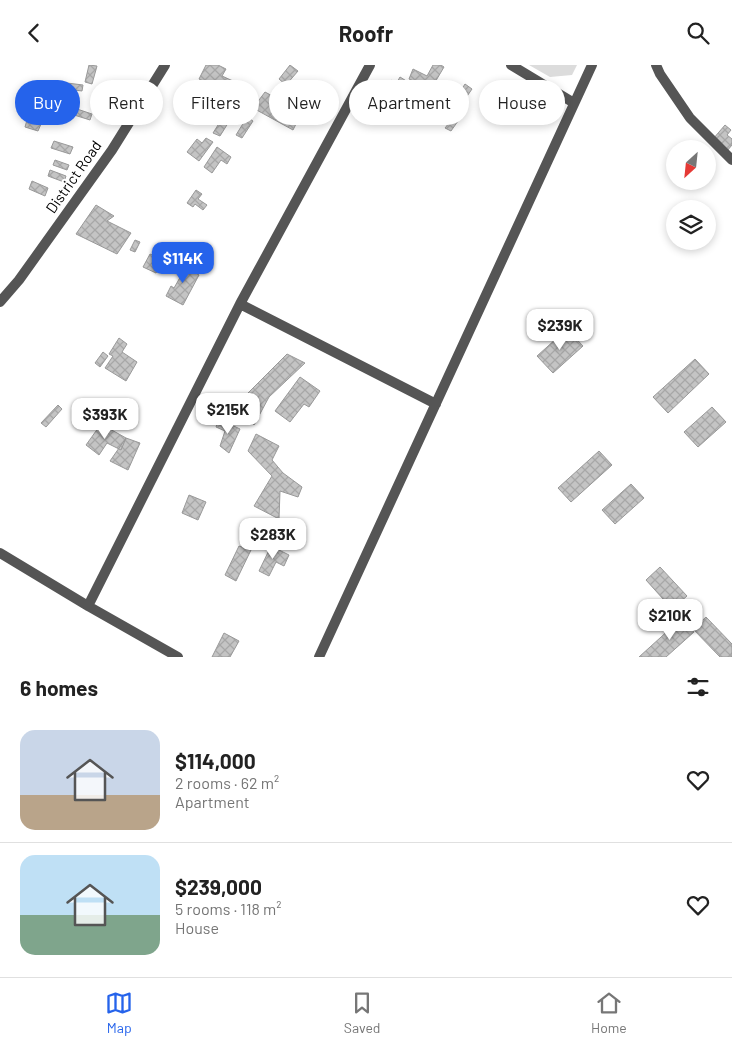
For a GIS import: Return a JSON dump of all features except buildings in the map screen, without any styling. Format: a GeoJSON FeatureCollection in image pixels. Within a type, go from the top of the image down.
{"type":"FeatureCollection","features":[{"type":"Feature","properties":{"kind":"street","name":"District Road"},"geometry":{"type":"LineString","coordinates":[[0,302],[19,279],[112,150],[165,65]]}},
{"type":"Feature","properties":{"kind":"street"},"geometry":{"type":"LineString","coordinates":[[88,606],[240,304],[370,65]]}},
{"type":"Feature","properties":{"kind":"street"},"geometry":{"type":"LineString","coordinates":[[512,65],[574,103]]}},
{"type":"Feature","properties":{"kind":"street"},"geometry":{"type":"LineString","coordinates":[[319,657],[592,65]]}},
{"type":"Feature","properties":{"kind":"street"},"geometry":{"type":"LineString","coordinates":[[656,65],[660,75],[690,118],[732,160]]}},
{"type":"Feature","properties":{"kind":"street"},"geometry":{"type":"LineString","coordinates":[[240,304],[436,403]]}},
{"type":"Feature","properties":{"kind":"street"},"geometry":{"type":"LineString","coordinates":[[0,553],[178,657]]}},
{"type":"Feature","properties":{"kind":"shaded area"},"geometry":{"type":"Polygon","coordinates":[[[529,65],[577,65],[572,75],[550,77],[529,65]]]}}]}
